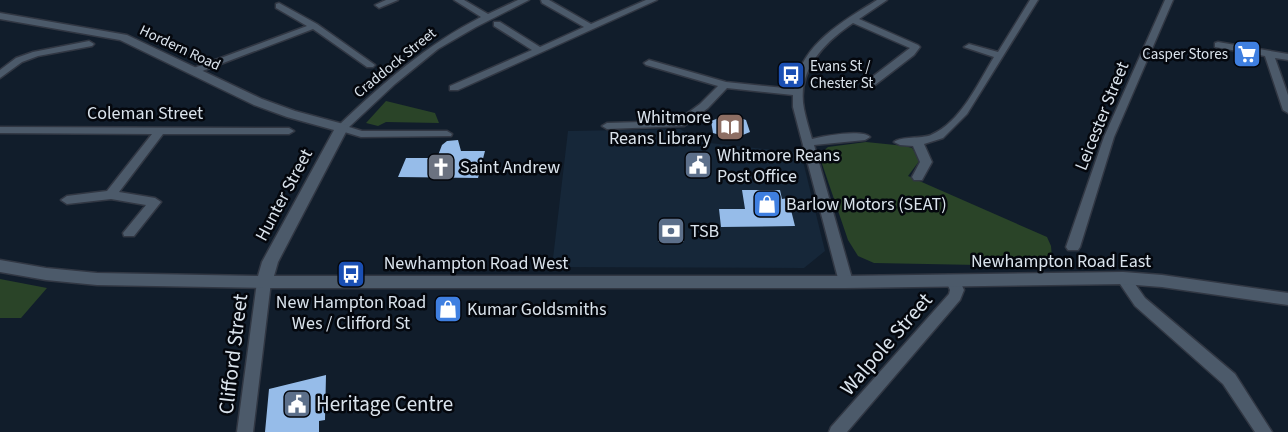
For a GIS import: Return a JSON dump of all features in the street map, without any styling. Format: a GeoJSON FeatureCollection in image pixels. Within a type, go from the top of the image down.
{"type":"FeatureCollection","features":[{"type":"Feature","properties":{"kind":"street"},"geometry":{"type":"LineString","coordinates":[[379,5],[394,0]]}},
{"type":"Feature","properties":{"kind":"street"},"geometry":{"type":"LineString","coordinates":[[458,0],[487,17]]}},
{"type":"Feature","properties":{"kind":"street","name":"Craddock Street"},"geometry":{"type":"LineString","coordinates":[[342,128],[384,88],[423,55],[487,17],[524,0]]}},
{"type":"Feature","properties":{"kind":"street"},"geometry":{"type":"LineString","coordinates":[[454,88],[470,84],[653,0]]}},
{"type":"Feature","properties":{"kind":"street"},"geometry":{"type":"LineString","coordinates":[[861,0],[879,3]]}},
{"type":"Feature","properties":{"kind":"street"},"geometry":{"type":"LineString","coordinates":[[900,142],[917,142],[943,133],[955,121],[977,93],[1034,0]]}},
{"type":"Feature","properties":{"kind":"street","name":"Leicester Street"},"geometry":{"type":"LineString","coordinates":[[1072,247],[1109,137],[1169,0]]}},
{"type":"Feature","properties":{"kind":"street"},"geometry":{"type":"LineString","coordinates":[[545,1],[591,28]]}},
{"type":"Feature","properties":{"kind":"street"},"geometry":{"type":"LineString","coordinates":[[846,282],[798,107],[797,92],[802,71],[811,53],[826,37],[879,3]]}},
{"type":"Feature","properties":{"kind":"street"},"geometry":{"type":"LineString","coordinates":[[279,6],[314,26],[370,65]]}},
{"type":"Feature","properties":{"kind":"street","name":"Hordern Road"},"geometry":{"type":"LineString","coordinates":[[0,16],[116,35],[275,109],[342,128]]}},
{"type":"Feature","properties":{"kind":"street"},"geometry":{"type":"LineString","coordinates":[[852,19],[915,48],[871,83]]}},
{"type":"Feature","properties":{"kind":"street"},"geometry":{"type":"LineString","coordinates":[[497,24],[540,51]]}},
{"type":"Feature","properties":{"kind":"street"},"geometry":{"type":"LineString","coordinates":[[194,71],[314,26]]}},
{"type":"Feature","properties":{"kind":"street"},"geometry":{"type":"LineString","coordinates":[[0,74],[19,60],[36,54],[89,44]]}},
{"type":"Feature","properties":{"kind":"street"},"geometry":{"type":"LineString","coordinates":[[1218,45],[1288,57]]}},
{"type":"Feature","properties":{"kind":"street"},"geometry":{"type":"LineString","coordinates":[[967,47],[1000,56]]}},
{"type":"Feature","properties":{"kind":"street"},"geometry":{"type":"LineString","coordinates":[[1269,54],[1288,110]]}},
{"type":"Feature","properties":{"kind":"street"},"geometry":{"type":"LineString","coordinates":[[649,63],[725,85],[797,92]]}},
{"type":"Feature","properties":{"kind":"street"},"geometry":{"type":"LineString","coordinates":[[607,126],[680,124],[704,106],[725,85]]}},
{"type":"Feature","properties":{"kind":"street"},"geometry":{"type":"LineString","coordinates":[[342,128],[361,134],[447,134]]}},
{"type":"Feature","properties":{"kind":"street","name":"Hunter Street"},"geometry":{"type":"LineString","coordinates":[[264,282],[270,262],[342,128]]}},
{"type":"Feature","properties":{"kind":"street","name":"Coleman Street"},"geometry":{"type":"LineString","coordinates":[[0,130],[289,131]]}},
{"type":"Feature","properties":{"kind":"street"},"geometry":{"type":"LineString","coordinates":[[111,195],[160,131]]}},
{"type":"Feature","properties":{"kind":"street"},"geometry":{"type":"LineString","coordinates":[[808,143],[828,139],[865,137]]}},
{"type":"Feature","properties":{"kind":"street"},"geometry":{"type":"LineString","coordinates":[[917,142],[926,162],[918,177]]}},
{"type":"Feature","properties":{"kind":"street"},"geometry":{"type":"LineString","coordinates":[[68,200],[111,195],[155,202],[129,233]]}},
{"type":"Feature","properties":{"kind":"street","name":"Newhampton Road West"},"geometry":{"type":"LineString","coordinates":[[0,266],[46,274],[98,279],[264,282],[954,281]]}},
{"type":"Feature","properties":{"kind":"street"},"geometry":{"type":"LineString","coordinates":[[1123,278],[1140,302],[1229,379],[1264,432]]}},
{"type":"Feature","properties":{"kind":"street","name":"Newhampton Road East"},"geometry":{"type":"LineString","coordinates":[[954,281],[1123,278],[1288,299]]}},
{"type":"Feature","properties":{"kind":"street","name":"Walpole Street"},"geometry":{"type":"LineString","coordinates":[[837,432],[956,296],[957,290],[954,281]]}},
{"type":"Feature","properties":{"kind":"street","name":"Clifford Street"},"geometry":{"type":"LineString","coordinates":[[245,432],[264,282]]}},
{"type":"Feature","properties":{"kind":"shaded area"},"geometry":{"type":"Polygon","coordinates":[[[680,129],[701,142],[801,153],[825,251],[804,268],[552,267],[568,131],[680,129]]]}},
{"type":"Feature","properties":{"kind":"green space"},"geometry":{"type":"Polygon","coordinates":[[[386,101],[435,113],[439,123],[386,122],[378,126],[366,123],[386,101]]]}},
{"type":"Feature","properties":{"kind":"green space"},"geometry":{"type":"Polygon","coordinates":[[[866,142],[912,148],[920,160],[908,176],[1047,237],[1051,246],[1052,258],[1029,260],[1027,257],[1025,266],[874,263],[858,256],[848,240],[819,155],[828,147],[866,142]]]}},
{"type":"Feature","properties":{"kind":"green space"},"geometry":{"type":"Polygon","coordinates":[[[0,279],[47,288],[21,318],[0,318],[0,279]]]}},
{"type":"Feature","properties":{"kind":"building","name":"Whitmore Reans Library"},"geometry":{"type":"Polygon","coordinates":[[[729,114],[746,120],[750,132],[733,139],[713,133],[711,121],[729,114]]]}},
{"type":"Feature","properties":{"kind":"building","name":"Saint Andrew"},"geometry":{"type":"Polygon","coordinates":[[[458,140],[461,151],[485,151],[478,178],[398,177],[406,158],[437,158],[442,145],[447,141],[458,140]]]}},
{"type":"Feature","properties":{"kind":"building","name":"Barlow Motors (SEAT)"},"geometry":{"type":"Polygon","coordinates":[[[742,190],[780,190],[782,199],[788,198],[795,226],[721,227],[719,209],[745,209],[742,190]]]}},
{"type":"Feature","properties":{"kind":"building","name":"TSB"},"geometry":{"type":"Polygon","coordinates":[[[658,223],[683,223],[684,242],[658,242],[658,223]]]}},
{"type":"Feature","properties":{"kind":"building","name":"Kumar Goldsmiths"},"geometry":{"type":"Polygon","coordinates":[[[457,298],[452,319],[438,319],[444,299],[457,298]]]}},
{"type":"Feature","properties":{"kind":"building","name":"Heritage Centre"},"geometry":{"type":"Polygon","coordinates":[[[326,375],[325,420],[319,421],[319,432],[265,432],[269,389],[326,375]]]}},
{"type":"Feature","properties":{"kind":"place","name":"Casper Stores"},"geometry":{"type":"Point","coordinates":[1247,54]}},
{"type":"Feature","properties":{"kind":"place","name":"Evans St / Chester St"},"geometry":{"type":"Point","coordinates":[791,75]}},
{"type":"Feature","properties":{"kind":"place","name":"Whitmore Reans Library"},"geometry":{"type":"Point","coordinates":[730,127]}},
{"type":"Feature","properties":{"kind":"place","name":"Whitmore Reans Post Office"},"geometry":{"type":"Point","coordinates":[698,165]}},
{"type":"Feature","properties":{"kind":"place","name":"Saint Andrew"},"geometry":{"type":"Point","coordinates":[441,167]}},
{"type":"Feature","properties":{"kind":"place","name":"Barlow Motors (SEAT)"},"geometry":{"type":"Point","coordinates":[767,204]}},
{"type":"Feature","properties":{"kind":"place","name":"TSB"},"geometry":{"type":"Point","coordinates":[671,231]}},
{"type":"Feature","properties":{"kind":"place","name":"New Hampton Road Wes / Clifford St"},"geometry":{"type":"Point","coordinates":[351,274]}},
{"type":"Feature","properties":{"kind":"place","name":"Kumar Goldsmiths"},"geometry":{"type":"Point","coordinates":[448,309]}},
{"type":"Feature","properties":{"kind":"place","name":"Heritage Centre"},"geometry":{"type":"Point","coordinates":[297,404]}}]}
